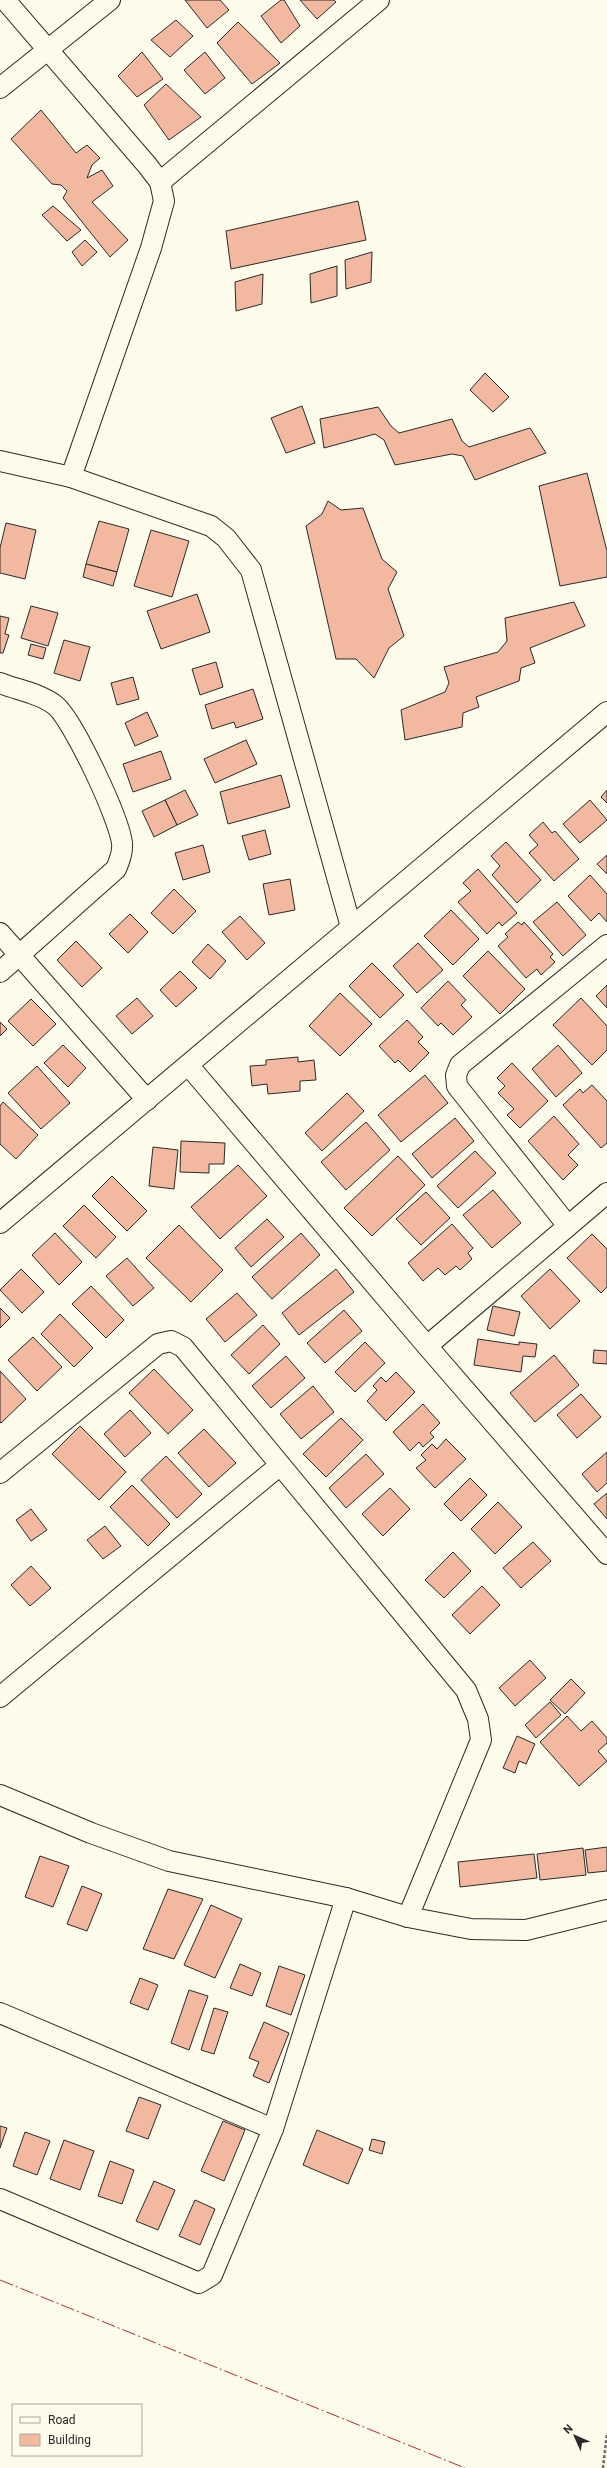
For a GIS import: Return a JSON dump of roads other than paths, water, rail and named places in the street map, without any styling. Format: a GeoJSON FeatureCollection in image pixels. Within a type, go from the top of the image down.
{"type":"FeatureCollection","features":[{"type":"Feature","properties":{"kind":"street"},"geometry":{"type":"LineString","coordinates":[[5,0],[160,182],[164,201],[151,248],[71,477]]}},
{"type":"Feature","properties":{"kind":"street"},"geometry":{"type":"LineString","coordinates":[[0,88],[110,0]]}},
{"type":"Feature","properties":{"kind":"street"},"geometry":{"type":"LineString","coordinates":[[160,182],[379,0]]}},
{"type":"Feature","properties":{"kind":"street"},"geometry":{"type":"LineString","coordinates":[[0,461],[71,477],[211,526],[226,538],[251,570],[351,927]]}},
{"type":"Feature","properties":{"kind":"street"},"geometry":{"type":"LineString","coordinates":[[0,683],[46,699],[65,715],[98,779],[122,843],[121,856],[116,869],[20,956],[0,972]]}},
{"type":"Feature","properties":{"kind":"street"},"geometry":{"type":"LineString","coordinates":[[0,1223],[189,1066],[351,927],[607,712]]}},
{"type":"Feature","properties":{"kind":"street"},"geometry":{"type":"LineString","coordinates":[[0,933],[147,1100]]}},
{"type":"Feature","properties":{"kind":"street"},"geometry":{"type":"LineString","coordinates":[[568,1226],[457,1086],[456,1075],[460,1065],[607,945]]}},
{"type":"Feature","properties":{"kind":"street"},"geometry":{"type":"LineString","coordinates":[[189,1066],[427,1346],[607,1554]]}},
{"type":"Feature","properties":{"kind":"street"},"geometry":{"type":"LineString","coordinates":[[427,1346],[607,1193]]}},
{"type":"Feature","properties":{"kind":"street"},"geometry":{"type":"LineString","coordinates":[[0,1473],[158,1344],[171,1342],[183,1348],[279,1466],[466,1690],[478,1719],[481,1740],[408,1917]]}},
{"type":"Feature","properties":{"kind":"street"},"geometry":{"type":"LineString","coordinates":[[0,1697],[279,1466]]}},
{"type":"Feature","properties":{"kind":"street"},"geometry":{"type":"LineString","coordinates":[[0,1795],[90,1834],[169,1862],[346,1898],[408,1917],[471,1929],[526,1930],[607,1910]]}},
{"type":"Feature","properties":{"kind":"street"},"geometry":{"type":"LineString","coordinates":[[0,2199],[199,2283],[212,2275],[273,2129],[346,1898]]}},
{"type":"Feature","properties":{"kind":"street"},"geometry":{"type":"LineString","coordinates":[[0,2013],[273,2129]]}}]}
